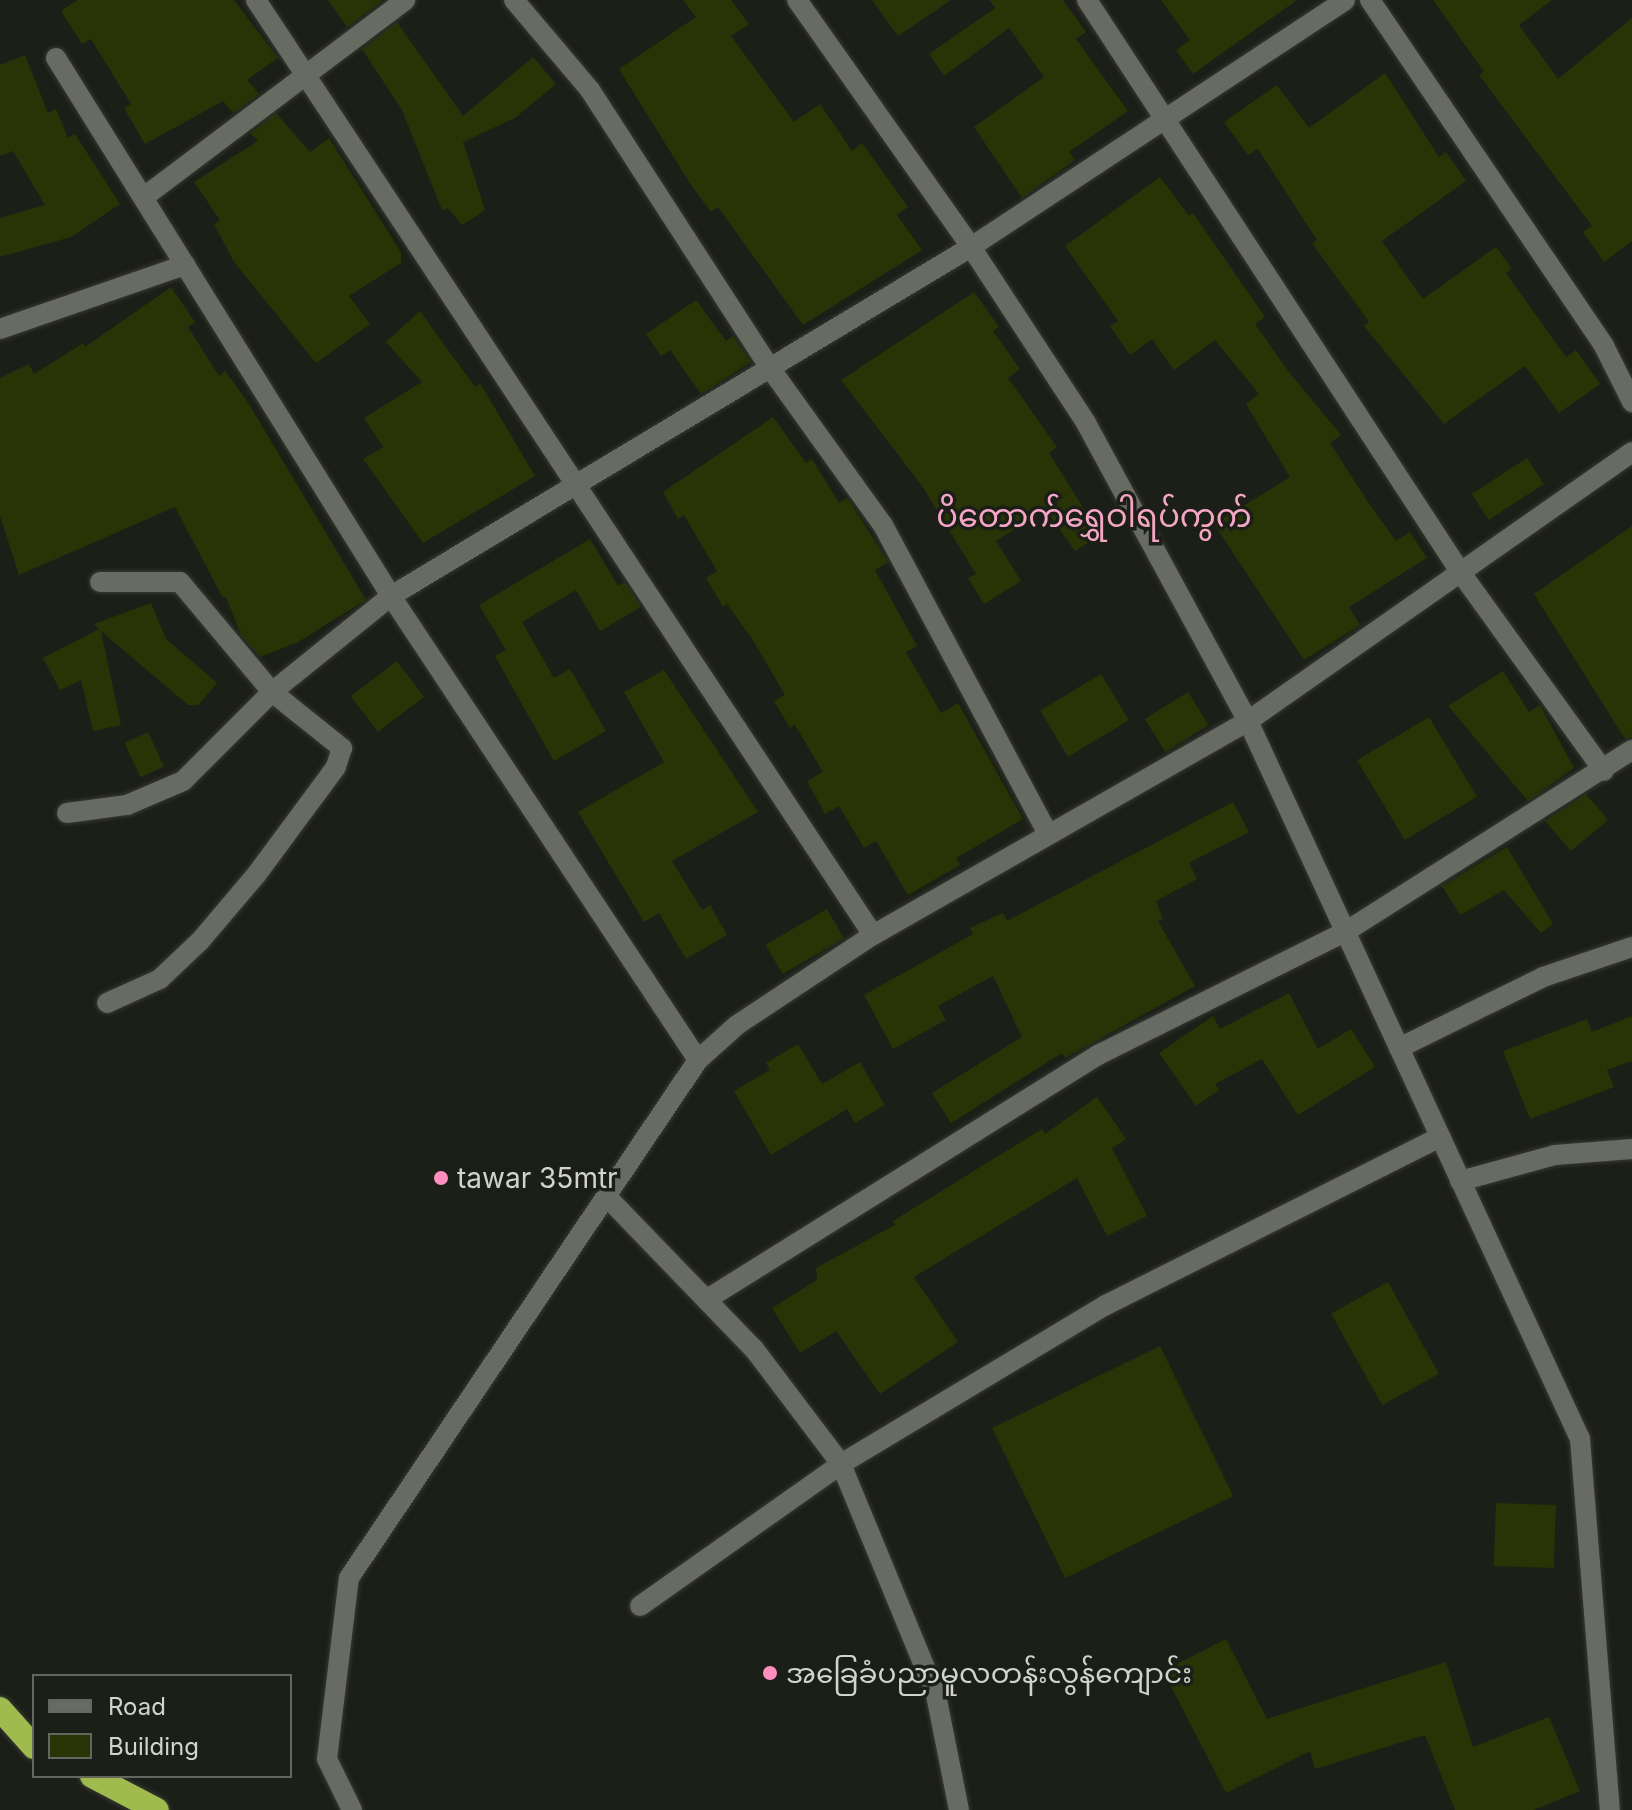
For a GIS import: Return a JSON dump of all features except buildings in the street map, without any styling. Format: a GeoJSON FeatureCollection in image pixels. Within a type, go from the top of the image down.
{"type":"FeatureCollection","features":[{"type":"Feature","properties":{"kind":"highway"},"geometry":{"type":"LineString","coordinates":[[0,1709],[32,1745]]}},
{"type":"Feature","properties":{"kind":"highway"},"geometry":{"type":"LineString","coordinates":[[96,1778],[157,1810]]}},
{"type":"Feature","properties":{"kind":"street"},"geometry":{"type":"LineString","coordinates":[[256,0],[873,935]]}},
{"type":"Feature","properties":{"kind":"street"},"geometry":{"type":"LineString","coordinates":[[144,197],[304,71],[405,0]]}},
{"type":"Feature","properties":{"kind":"street"},"geometry":{"type":"LineString","coordinates":[[514,0],[590,90],[770,368],[883,525],[1047,832]]}},
{"type":"Feature","properties":{"kind":"street"},"geometry":{"type":"LineString","coordinates":[[797,0],[971,247],[1086,423],[1248,721],[1580,1439],[1610,1810]]}},
{"type":"Feature","properties":{"kind":"street"},"geometry":{"type":"LineString","coordinates":[[1087,0],[1461,573],[1604,771]]}},
{"type":"Feature","properties":{"kind":"street"},"geometry":{"type":"LineString","coordinates":[[67,813],[127,805],[183,781],[272,692],[391,596],[971,247],[1165,123],[1345,0]]}},
{"type":"Feature","properties":{"kind":"street"},"geometry":{"type":"LineString","coordinates":[[1370,0],[1604,346],[1632,402]]}},
{"type":"Feature","properties":{"kind":"street"},"geometry":{"type":"LineString","coordinates":[[56,58],[391,596],[698,1060]]}},
{"type":"Feature","properties":{"kind":"street"},"geometry":{"type":"LineString","coordinates":[[0,329],[185,265]]}},
{"type":"Feature","properties":{"kind":"street"},"geometry":{"type":"LineString","coordinates":[[352,1810],[327,1759],[349,1578],[698,1060],[737,1025],[873,935],[1047,832],[1248,721],[1632,452]]}},
{"type":"Feature","properties":{"kind":"street"},"geometry":{"type":"LineString","coordinates":[[100,582],[180,582],[272,692],[342,748],[336,767],[256,875],[200,941],[160,979],[107,1003]]}},
{"type":"Feature","properties":{"kind":"street"},"geometry":{"type":"LineString","coordinates":[[709,1298],[1098,1055],[1345,932],[1604,771],[1632,750]]}},
{"type":"Feature","properties":{"kind":"street"},"geometry":{"type":"LineString","coordinates":[[1399,1048],[1543,977],[1632,947]]}},
{"type":"Feature","properties":{"kind":"street"},"geometry":{"type":"LineString","coordinates":[[640,1606],[841,1464],[1106,1305],[1440,1137]]}},
{"type":"Feature","properties":{"kind":"street"},"geometry":{"type":"LineString","coordinates":[[1460,1181],[1555,1155],[1632,1149]]}},
{"type":"Feature","properties":{"kind":"street"},"geometry":{"type":"LineString","coordinates":[[607,1197],[709,1298],[841,1464],[936,1695],[959,1810]]}},
{"type":"Feature","properties":{"kind":"place","name":"tawar 35mtr"},"geometry":{"type":"Point","coordinates":[441,1178]}},
{"type":"Feature","properties":{"kind":"place","name":"အခြေခံပညာမူလတန်းလွန်ကျောင်း"},"geometry":{"type":"Point","coordinates":[770,1673]}},
{"type":"Feature","properties":{"kind":"district","name":"ပိတောက်ရွှေဝါရပ်ကွက်"},"geometry":{"type":"Point","coordinates":[1094,516]}}]}
